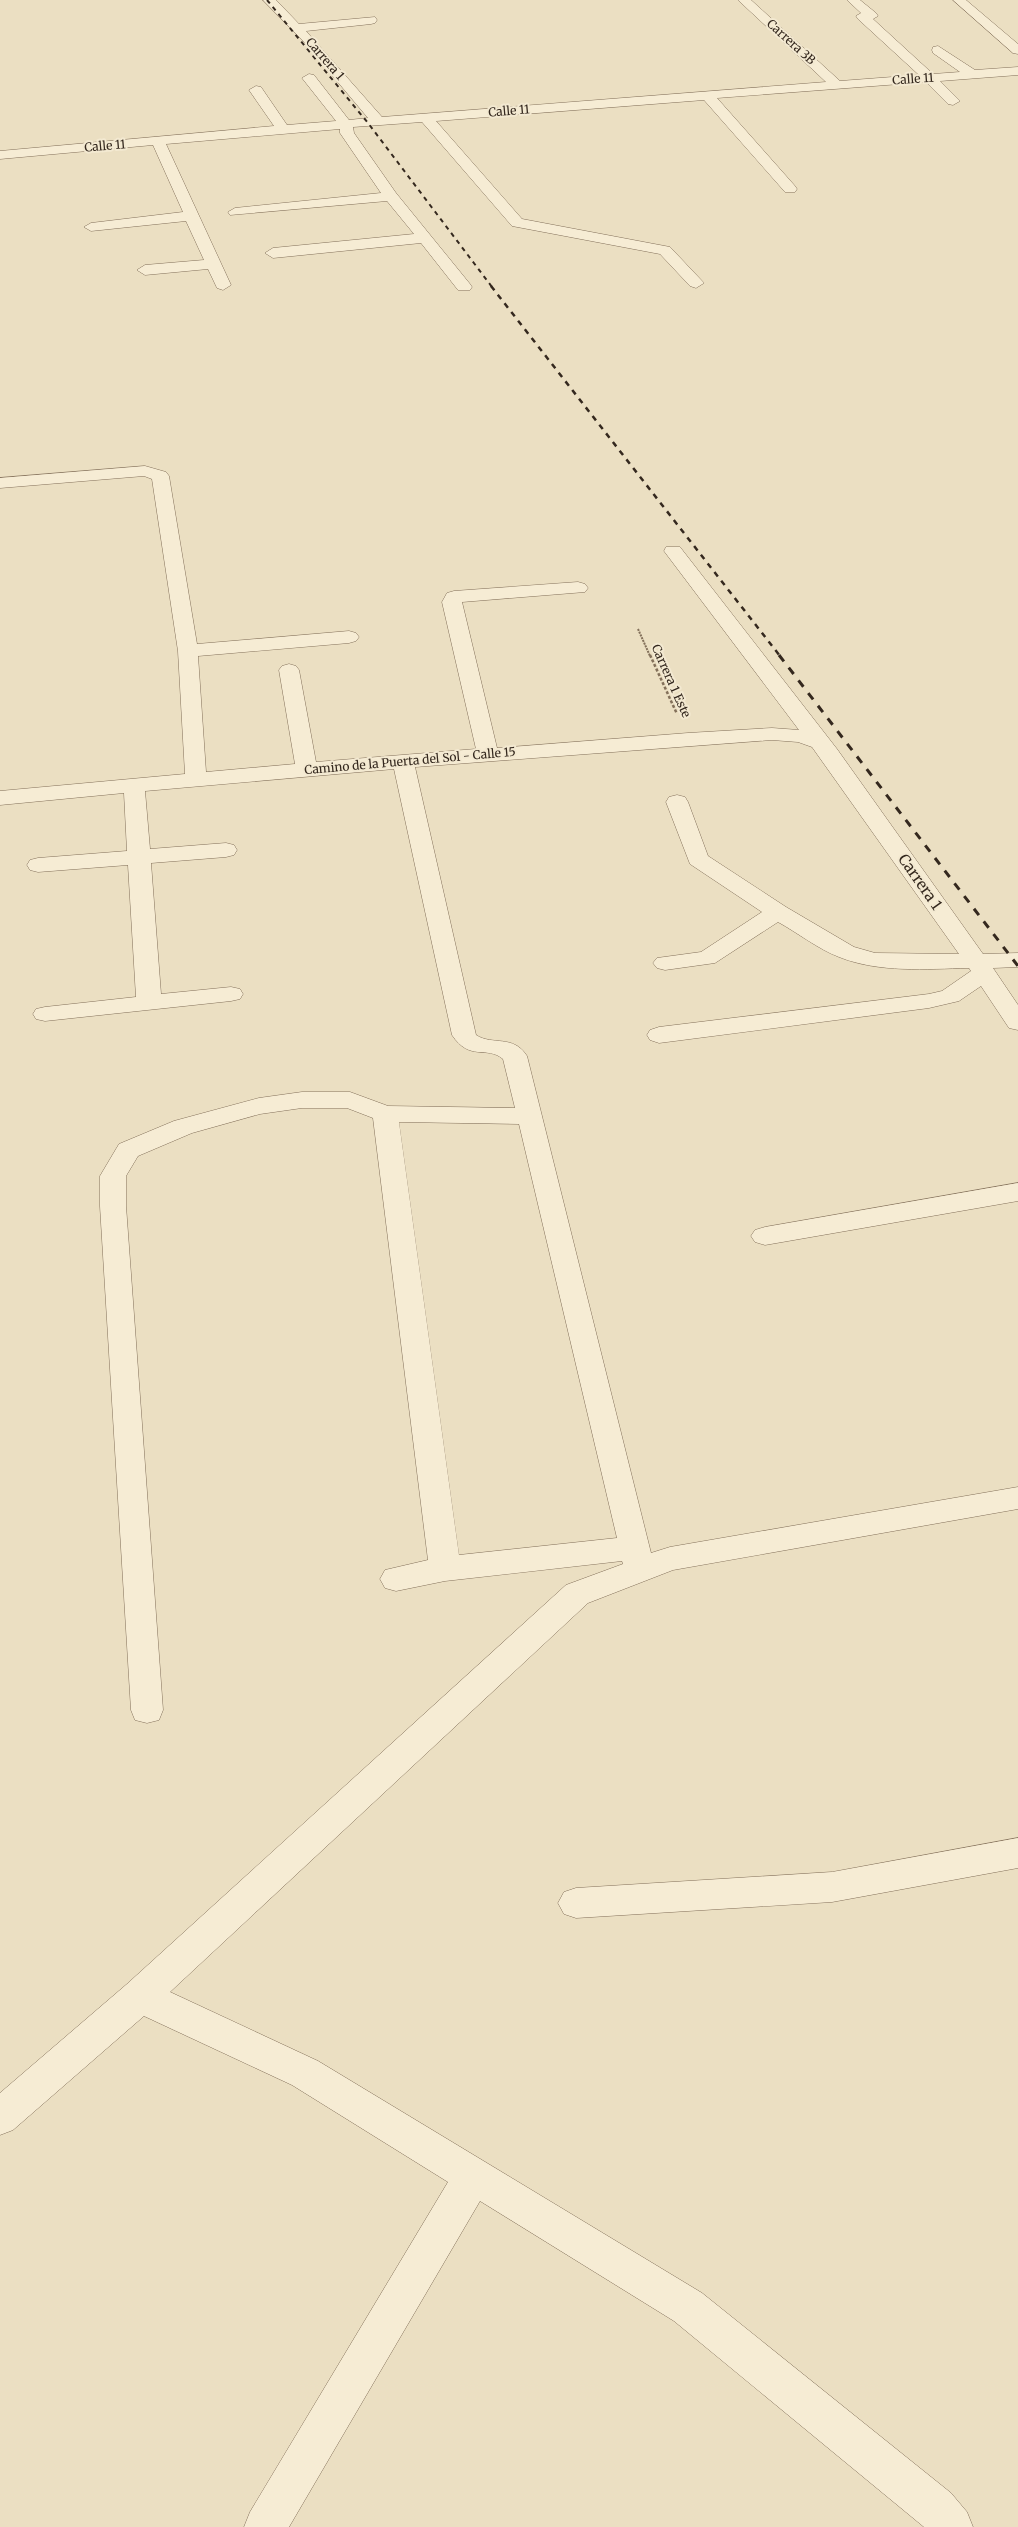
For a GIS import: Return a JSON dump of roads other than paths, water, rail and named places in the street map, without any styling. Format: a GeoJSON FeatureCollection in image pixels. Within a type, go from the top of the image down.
{"type":"FeatureCollection","features":[{"type":"Feature","properties":{"kind":"street","name":"Carrera 1"},"geometry":{"type":"LineString","coordinates":[[269,0],[284,18],[309,40],[378,122]]}},
{"type":"Feature","properties":{"kind":"street","name":"Carrera 3B"},"geometry":{"type":"LineString","coordinates":[[744,0],[842,84]]}},
{"type":"Feature","properties":{"kind":"street"},"geometry":{"type":"LineString","coordinates":[[852,0],[872,16],[862,16],[953,101]]}},
{"type":"Feature","properties":{"kind":"street"},"geometry":{"type":"LineString","coordinates":[[959,0],[1018,50]]}},
{"type":"Feature","properties":{"kind":"street"},"geometry":{"type":"LineString","coordinates":[[768,8],[842,84]]}},
{"type":"Feature","properties":{"kind":"street"},"geometry":{"type":"LineString","coordinates":[[297,28],[370,20]]}},
{"type":"Feature","properties":{"kind":"street"},"geometry":{"type":"LineString","coordinates":[[309,40],[328,39]]}},
{"type":"Feature","properties":{"kind":"street"},"geometry":{"type":"LineString","coordinates":[[938,50],[972,74]]}},
{"type":"Feature","properties":{"kind":"street","name":"Calle 11"},"geometry":{"type":"LineString","coordinates":[[0,155],[378,122],[429,122],[707,95],[1018,71]]}},
{"type":"Feature","properties":{"kind":"street"},"geometry":{"type":"LineString","coordinates":[[309,78],[346,125],[347,133],[391,196],[464,287]]}},
{"type":"Feature","properties":{"kind":"street"},"geometry":{"type":"LineString","coordinates":[[256,90],[284,130]]}},
{"type":"Feature","properties":{"kind":"street"},"geometry":{"type":"LineString","coordinates":[[707,95],[790,189]]}},
{"type":"Feature","properties":{"kind":"street"},"geometry":{"type":"LineString","coordinates":[[429,122],[517,223],[665,250],[696,283]]}},
{"type":"Feature","properties":{"kind":"street"},"geometry":{"type":"LineString","coordinates":[[158,142],[223,285]]}},
{"type":"Feature","properties":{"kind":"street"},"geometry":{"type":"LineString","coordinates":[[235,212],[391,196]]}},
{"type":"Feature","properties":{"kind":"street"},"geometry":{"type":"LineString","coordinates":[[91,227],[191,216]]}},
{"type":"Feature","properties":{"kind":"street"},"geometry":{"type":"LineString","coordinates":[[273,253],[424,238]]}},
{"type":"Feature","properties":{"kind":"street"},"geometry":{"type":"LineString","coordinates":[[145,270],[213,264]]}},
{"type":"Feature","properties":{"kind":"street"},"geometry":{"type":"LineString","coordinates":[[0,483],[145,471],[160,476],[188,651],[196,779]]}},
{"type":"Feature","properties":{"kind":"street","name":"Carrera 1"},"geometry":{"type":"LineString","coordinates":[[673,551],[829,754],[981,967],[1018,1023]]}},
{"type":"Feature","properties":{"kind":"street"},"geometry":{"type":"LineString","coordinates":[[488,754],[452,602],[454,597],[466,594],[578,588]]}},
{"type":"Feature","properties":{"kind":"street"},"geometry":{"type":"LineString","coordinates":[[188,651],[348,637]]}},
{"type":"Feature","properties":{"kind":"street"},"geometry":{"type":"LineString","coordinates":[[289,670],[307,769]]}},
{"type":"Feature","properties":{"kind":"street","name":"Camino de la Puerta del Sol - Calle 15"},"geometry":{"type":"LineString","coordinates":[[0,798],[307,769],[688,739],[772,734],[800,736],[818,742]]}},
{"type":"Feature","properties":{"kind":"street"},"geometry":{"type":"LineString","coordinates":[[403,762],[464,1035],[472,1044],[510,1050],[515,1056],[638,1559]]}},
{"type":"Feature","properties":{"kind":"street"},"geometry":{"type":"LineString","coordinates":[[134,784],[149,1003]]}},
{"type":"Feature","properties":{"kind":"street"},"geometry":{"type":"LineString","coordinates":[[677,802],[698,859],[778,912],[846,952],[874,960],[929,962],[981,967],[1018,960]]}},
{"type":"Feature","properties":{"kind":"street"},"geometry":{"type":"LineString","coordinates":[[38,864],[226,850]]}},
{"type":"Feature","properties":{"kind":"street"},"geometry":{"type":"LineString","coordinates":[[665,963],[707,958],[778,912]]}},
{"type":"Feature","properties":{"kind":"street"},"geometry":{"type":"LineString","coordinates":[[659,1035],[930,1001],[950,996],[981,967]]}},
{"type":"Feature","properties":{"kind":"street"},"geometry":{"type":"LineString","coordinates":[[45,1014],[231,994]]}},
{"type":"Feature","properties":{"kind":"street"},"geometry":{"type":"LineString","coordinates":[[147,1710],[113,1206],[113,1176],[128,1150],[183,1127],[259,1106],[302,1100],[350,1100],[385,1114],[529,1116]]}},
{"type":"Feature","properties":{"kind":"street"},"geometry":{"type":"LineString","coordinates":[[385,1114],[445,1569]]}},
{"type":"Feature","properties":{"kind":"street"},"geometry":{"type":"LineString","coordinates":[[765,1236],[1018,1192]]}},
{"type":"Feature","properties":{"kind":"street"},"geometry":{"type":"LineString","coordinates":[[396,1579],[445,1569],[670,1559],[1018,1498]]}},
{"type":"Feature","properties":{"kind":"street"},"geometry":{"type":"LineString","coordinates":[[0,2117],[140,1996],[577,1594],[638,1559]]}},
{"type":"Feature","properties":{"kind":"street"},"geometry":{"type":"LineString","coordinates":[[576,1903],[832,1887],[1018,1853]]}},
{"type":"Feature","properties":{"kind":"street"},"geometry":{"type":"LineString","coordinates":[[140,1996],[305,2073],[688,2307],[936,2508],[952,2527]]}},
{"type":"Feature","properties":{"kind":"street"},"geometry":{"type":"LineString","coordinates":[[265,2527],[473,2176]]}},
{"type":"Feature","properties":{"kind":"railway"},"geometry":{"type":"LineString","coordinates":[[267,0],[368,123],[492,287]]}},
{"type":"Feature","properties":{"kind":"railway"},"geometry":{"type":"LineString","coordinates":[[491,286],[780,656]]}},
{"type":"Feature","properties":{"kind":"railway"},"geometry":{"type":"LineString","coordinates":[[779,655],[1018,966]]}}]}
